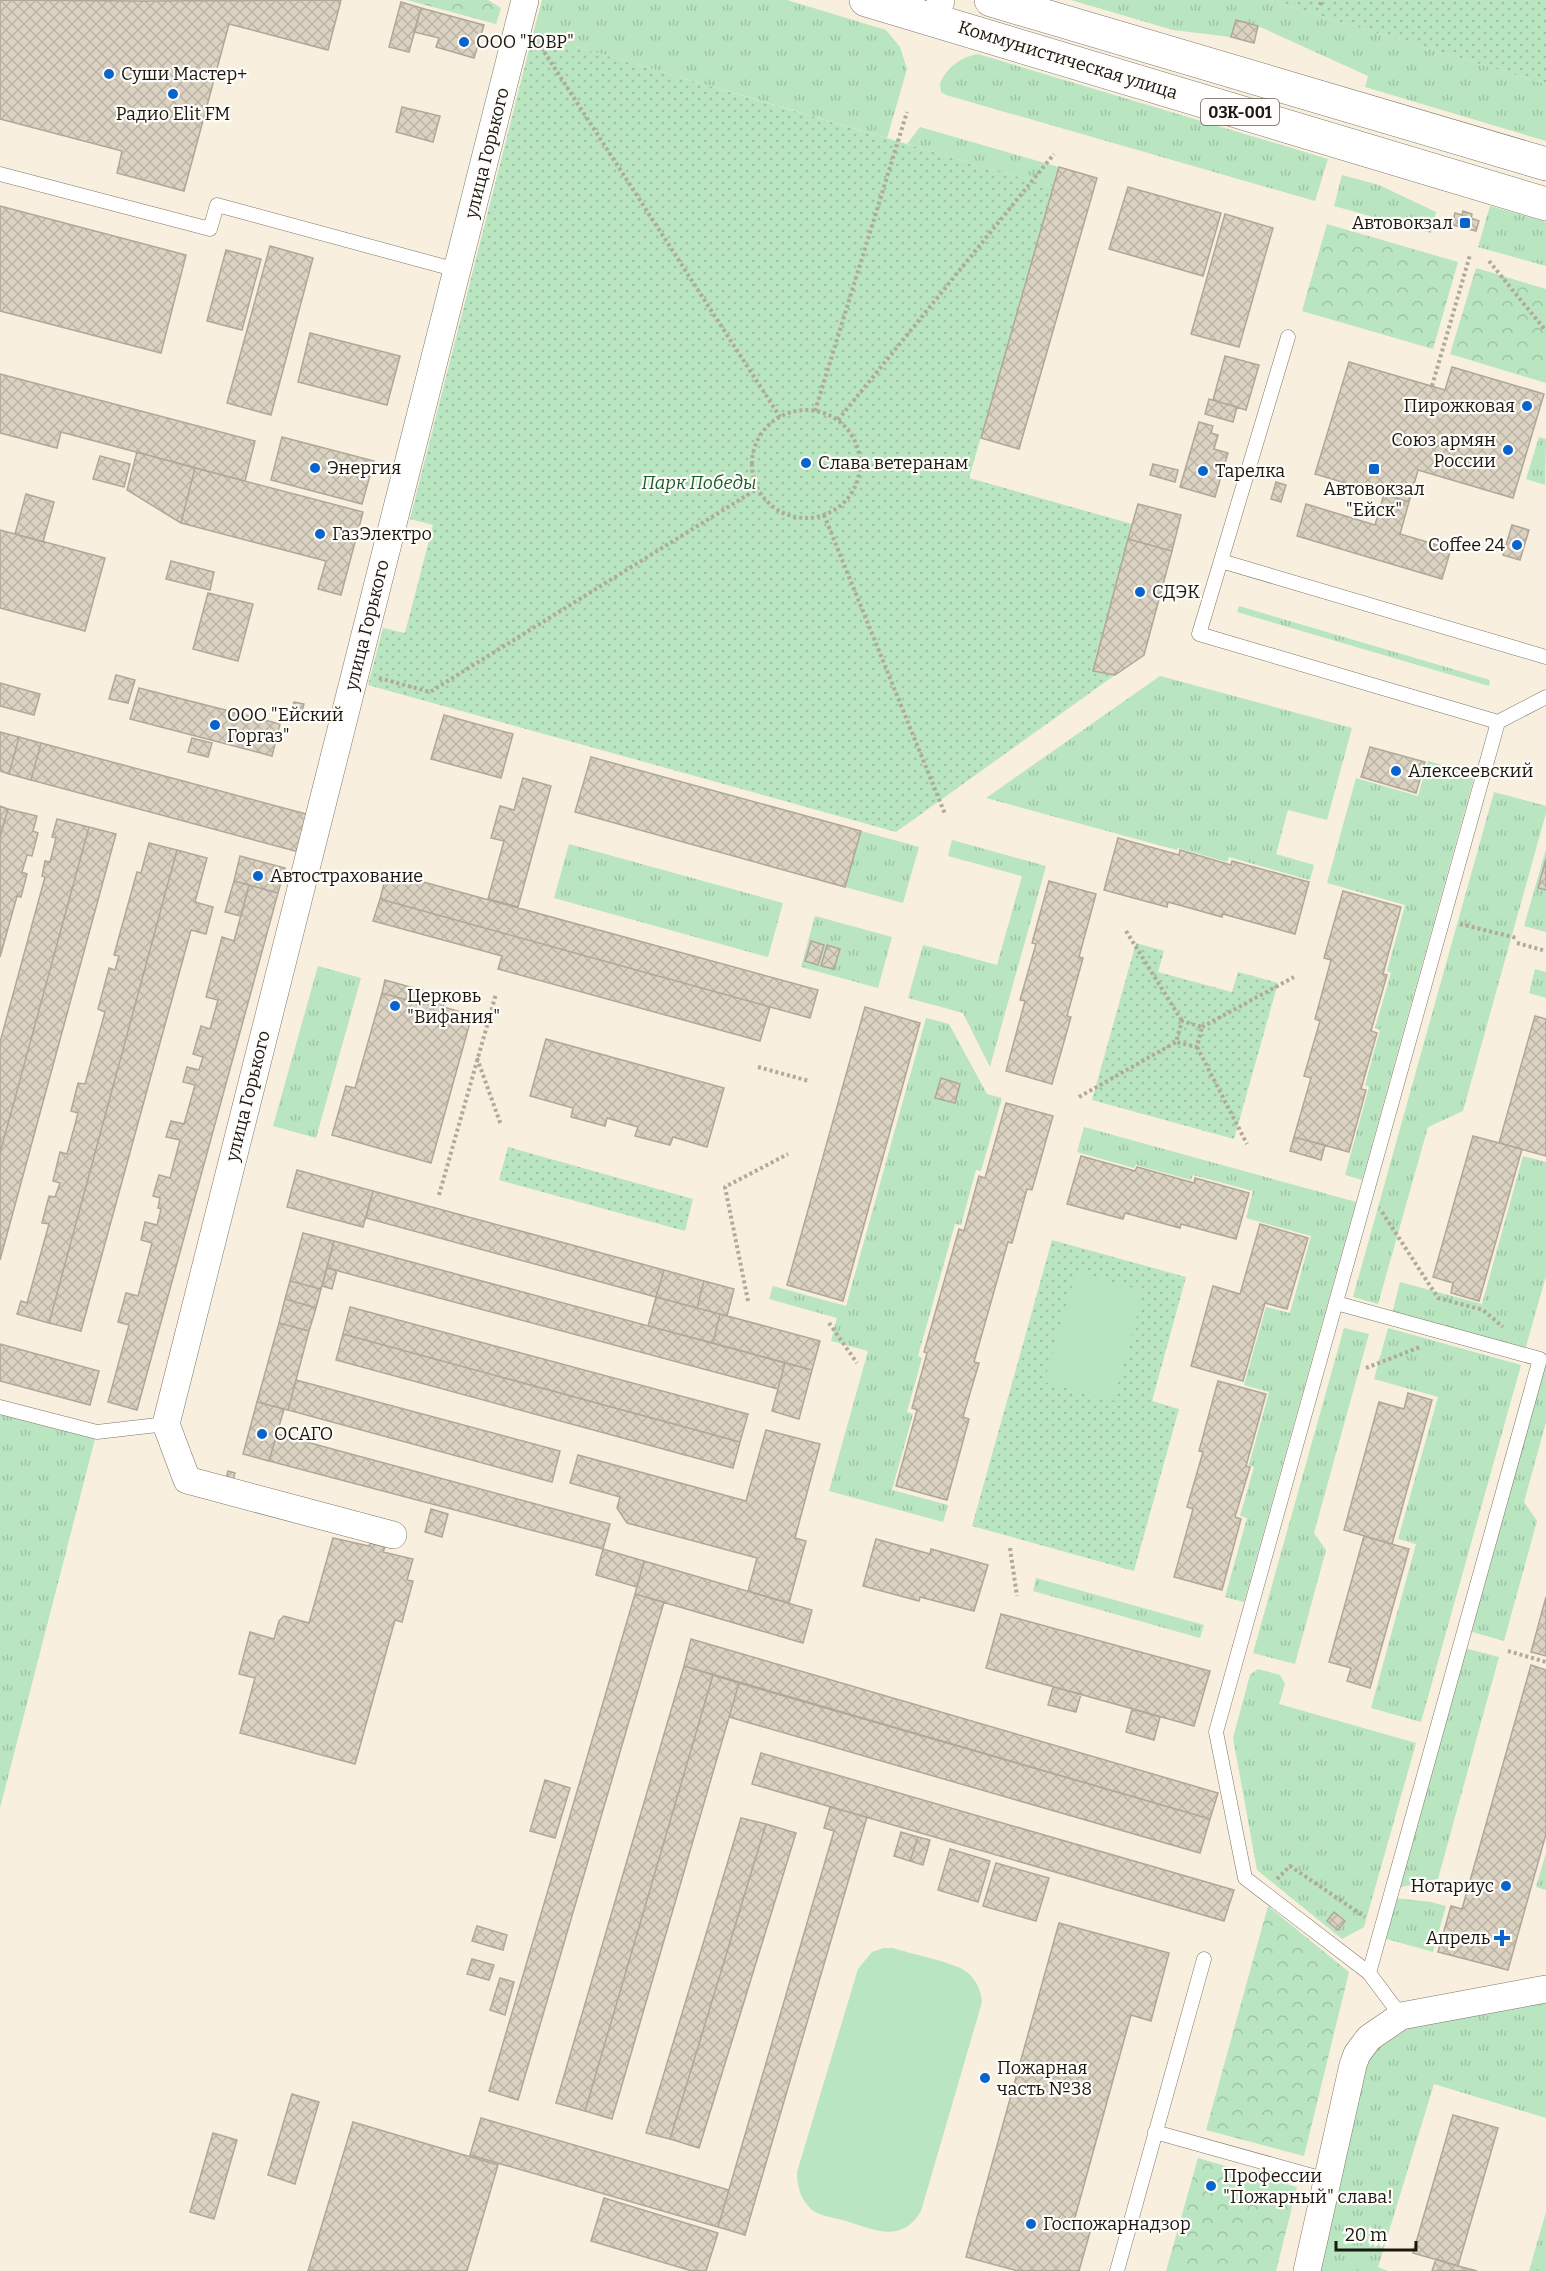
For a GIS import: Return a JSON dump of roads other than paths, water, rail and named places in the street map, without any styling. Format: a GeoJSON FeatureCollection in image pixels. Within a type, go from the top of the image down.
{"type":"FeatureCollection","features":[{"type":"Feature","properties":{"kind":"main road","name":"Коммунистическая улица"},"geometry":{"type":"LineString","coordinates":[[866,0],[938,10],[1546,204]]}},
{"type":"Feature","properties":{"kind":"main road","name":"Коммунистическая улица"},"geometry":{"type":"LineString","coordinates":[[991,0],[1546,164]]}},
{"type":"Feature","properties":{"kind":"street","name":"улица Горького"},"geometry":{"type":"LineString","coordinates":[[165,1424],[525,0]]}},
{"type":"Feature","properties":{"kind":"street"},"geometry":{"type":"LineString","coordinates":[[165,1424],[187,1480],[393,1535]]}},
{"type":"Feature","properties":{"kind":"street"},"geometry":{"type":"LineString","coordinates":[[1307,2271],[1357,2054],[1375,2033],[1401,2016],[1546,1989]]}},
{"type":"Feature","properties":{"kind":"lane"},"geometry":{"type":"LineString","coordinates":[[0,174],[210,229],[217,205],[457,270]]}},
{"type":"Feature","properties":{"kind":"lane"},"geometry":{"type":"LineString","coordinates":[[1288,337],[1199,634],[1498,722],[1546,697]]}},
{"type":"Feature","properties":{"kind":"lane"},"geometry":{"type":"LineString","coordinates":[[1221,561],[1546,657]]}},
{"type":"Feature","properties":{"kind":"lane"},"geometry":{"type":"LineString","coordinates":[[1401,2016],[1369,1972],[1245,1878],[1216,1732],[1498,722]]}},
{"type":"Feature","properties":{"kind":"lane"},"geometry":{"type":"LineString","coordinates":[[1336,1303],[1540,1359],[1369,1972]]}},
{"type":"Feature","properties":{"kind":"lane"},"geometry":{"type":"LineString","coordinates":[[0,1407],[97,1432],[165,1424]]}},
{"type":"Feature","properties":{"kind":"lane"},"geometry":{"type":"LineString","coordinates":[[1117,2271],[1204,1959]]}},
{"type":"Feature","properties":{"kind":"lane"},"geometry":{"type":"LineString","coordinates":[[1155,2132],[1327,2180]]}},
{"type":"Feature","properties":{"kind":"place","name":"ООО \"ЮВР\""},"geometry":{"type":"Point","coordinates":[464,42]}},
{"type":"Feature","properties":{"kind":"place","name":"Суши Мастер+"},"geometry":{"type":"Point","coordinates":[109,74]}},
{"type":"Feature","properties":{"kind":"place","name":"Радио Elit FM"},"geometry":{"type":"Point","coordinates":[173,94]}},
{"type":"Feature","properties":{"kind":"place","name":"Автовокзал"},"geometry":{"type":"Point","coordinates":[1465,223]}},
{"type":"Feature","properties":{"kind":"place","name":"Пирожковая"},"geometry":{"type":"Point","coordinates":[1527,406]}},
{"type":"Feature","properties":{"kind":"place","name":"Союз армян России"},"geometry":{"type":"Point","coordinates":[1508,450]}},
{"type":"Feature","properties":{"kind":"place","name":"Слава ветеранам"},"geometry":{"type":"Point","coordinates":[806,463]}},
{"type":"Feature","properties":{"kind":"place","name":"Энергия"},"geometry":{"type":"Point","coordinates":[315,468]}},
{"type":"Feature","properties":{"kind":"place","name":"Автовокзал \"Ейск\""},"geometry":{"type":"Point","coordinates":[1374,469]}},
{"type":"Feature","properties":{"kind":"place","name":"Тарелка"},"geometry":{"type":"Point","coordinates":[1203,471]}},
{"type":"Feature","properties":{"kind":"place","name":"ГазЭлектро"},"geometry":{"type":"Point","coordinates":[320,534]}},
{"type":"Feature","properties":{"kind":"place","name":"Coffee 24"},"geometry":{"type":"Point","coordinates":[1517,545]}},
{"type":"Feature","properties":{"kind":"place","name":"СДЭК"},"geometry":{"type":"Point","coordinates":[1140,592]}},
{"type":"Feature","properties":{"kind":"place","name":"ООО \"Ейский Горгаз\""},"geometry":{"type":"Point","coordinates":[215,725]}},
{"type":"Feature","properties":{"kind":"place","name":"Алексеевский"},"geometry":{"type":"Point","coordinates":[1396,771]}},
{"type":"Feature","properties":{"kind":"place","name":"Автострахование"},"geometry":{"type":"Point","coordinates":[258,876]}},
{"type":"Feature","properties":{"kind":"place","name":"Церковь \"Вифания\""},"geometry":{"type":"Point","coordinates":[395,1006]}},
{"type":"Feature","properties":{"kind":"place","name":"ОСАГО"},"geometry":{"type":"Point","coordinates":[262,1434]}},
{"type":"Feature","properties":{"kind":"place","name":"Нотариус"},"geometry":{"type":"Point","coordinates":[1506,1886]}},
{"type":"Feature","properties":{"kind":"place","name":"Апрель"},"geometry":{"type":"Point","coordinates":[1502,1938]}},
{"type":"Feature","properties":{"kind":"place","name":"Пожарная часть №38"},"geometry":{"type":"Point","coordinates":[985,2078]}},
{"type":"Feature","properties":{"kind":"place","name":"Профессии \"Пожарный\" слава!"},"geometry":{"type":"Point","coordinates":[1211,2186]}},
{"type":"Feature","properties":{"kind":"place","name":"Госпожарнадзор"},"geometry":{"type":"Point","coordinates":[1031,2224]}},
{"type":"Feature","properties":{"kind":"park label","name":"Парк Победы"},"geometry":{"type":"Point","coordinates":[699,483]}}]}
